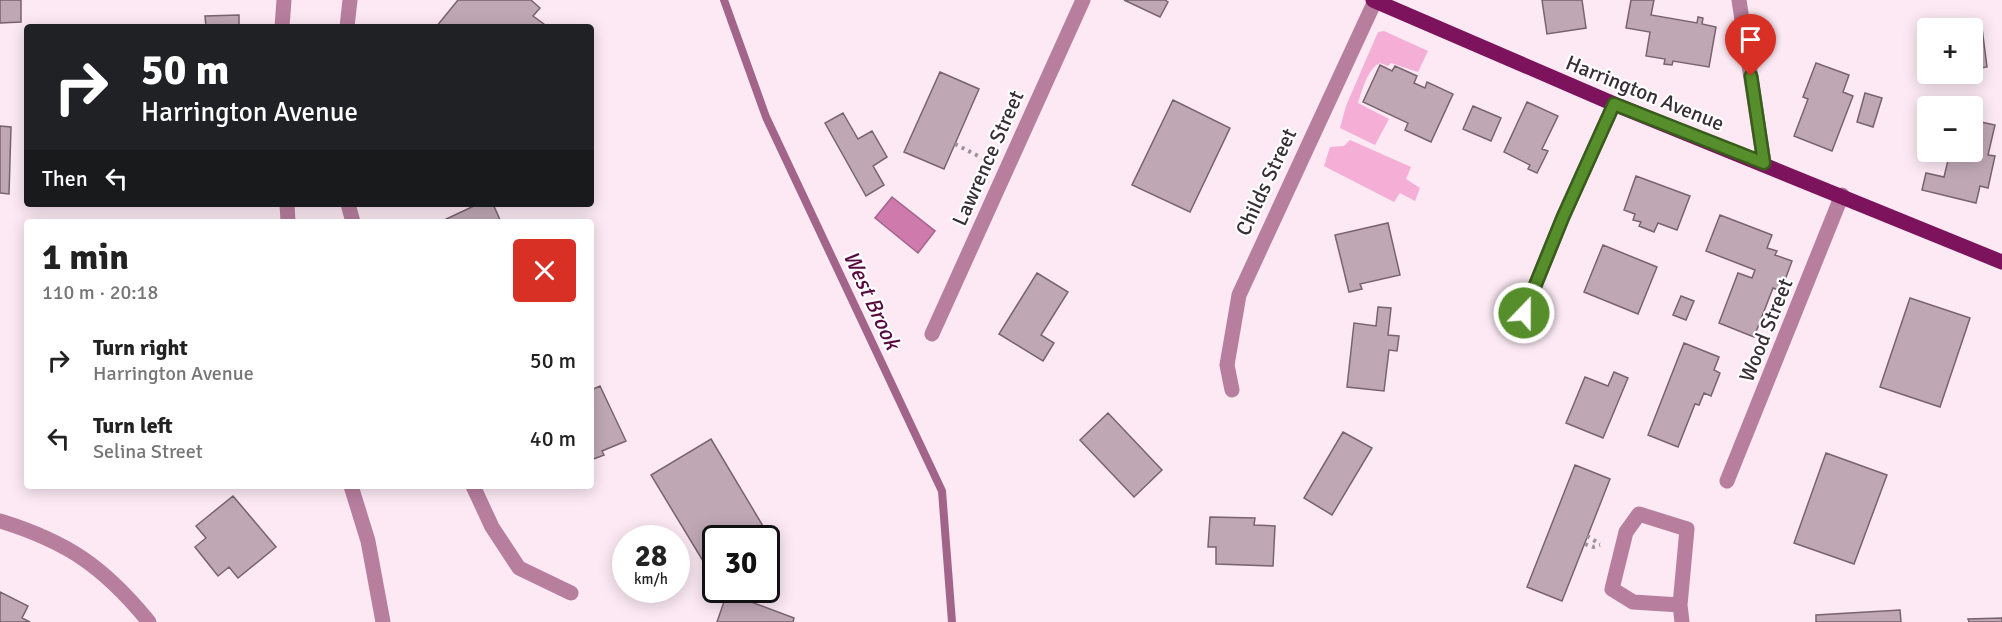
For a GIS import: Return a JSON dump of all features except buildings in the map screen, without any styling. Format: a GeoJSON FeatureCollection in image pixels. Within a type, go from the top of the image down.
{"type":"FeatureCollection","features":[{"type":"Feature","properties":{"kind":"main road","name":"Harrington Avenue"},"geometry":{"type":"LineString","coordinates":[[1374,0],[1614,104],[2002,261]]}},
{"type":"Feature","properties":{"kind":"street"},"geometry":{"type":"LineString","coordinates":[[282,24],[284,0]]}},
{"type":"Feature","properties":{"kind":"street"},"geometry":{"type":"LineString","coordinates":[[347,24],[350,0]]}},
{"type":"Feature","properties":{"kind":"street","name":"Lawrence Street"},"geometry":{"type":"LineString","coordinates":[[932,334],[1083,0]]}},
{"type":"Feature","properties":{"kind":"street","name":"Childs Street"},"geometry":{"type":"LineString","coordinates":[[1232,390],[1227,365],[1239,295],[1374,0]]}},
{"type":"Feature","properties":{"kind":"street"},"geometry":{"type":"LineString","coordinates":[[1739,0],[1764,163]]}},
{"type":"Feature","properties":{"kind":"street"},"geometry":{"type":"LineString","coordinates":[[1524,313],[1563,217],[1614,104]]}},
{"type":"Feature","properties":{"kind":"street","name":"Wood Street"},"geometry":{"type":"LineString","coordinates":[[1727,481],[1842,195]]}},
{"type":"Feature","properties":{"kind":"street"},"geometry":{"type":"LineString","coordinates":[[352,489],[368,541],[383,622]]}},
{"type":"Feature","properties":{"kind":"street"},"geometry":{"type":"LineString","coordinates":[[474,489],[492,527],[519,568],[571,593]]}},
{"type":"Feature","properties":{"kind":"street"},"geometry":{"type":"LineString","coordinates":[[1680,605],[1633,602],[1612,589],[1626,532],[1639,514],[1687,529],[1680,605],[1682,622]]}},
{"type":"Feature","properties":{"kind":"street"},"geometry":{"type":"LineString","coordinates":[[0,521],[34,531],[76,553],[121,587],[149,622]]}},
{"type":"Feature","properties":{"kind":"path"},"geometry":{"type":"LineString","coordinates":[[955,144],[1006,170]]}},
{"type":"Feature","properties":{"kind":"path"},"geometry":{"type":"LineString","coordinates":[[1587,536],[1600,545]]}},
{"type":"Feature","properties":{"kind":"shaded area"},"geometry":{"type":"Polygon","coordinates":[[[1384,31],[1428,51],[1418,72],[1391,63],[1388,66],[1380,63],[1369,74],[1358,103],[1389,119],[1375,145],[1340,128],[1346,106],[1378,32],[1384,31]]]}},
{"type":"Feature","properties":{"kind":"shaded area"},"geometry":{"type":"Polygon","coordinates":[[[1350,140],[1411,167],[1406,179],[1420,188],[1415,201],[1400,193],[1394,202],[1324,166],[1330,147],[1344,146],[1350,140]]]}},
{"type":"Feature","properties":{"kind":"shaded area"},"geometry":{"type":"Polygon","coordinates":[[[892,197],[935,231],[918,253],[875,218],[892,197]]]}},
{"type":"Feature","properties":{"kind":"waterway","name":"West Brook"},"geometry":{"type":"LineString","coordinates":[[724,0],[766,117],[942,491],[952,622]]}},
{"type":"Feature","properties":{"kind":"route"},"geometry":{"type":"LineString","coordinates":[[1524,313],[1563,217],[1614,104],[1764,163],[1751,76]]}}]}
